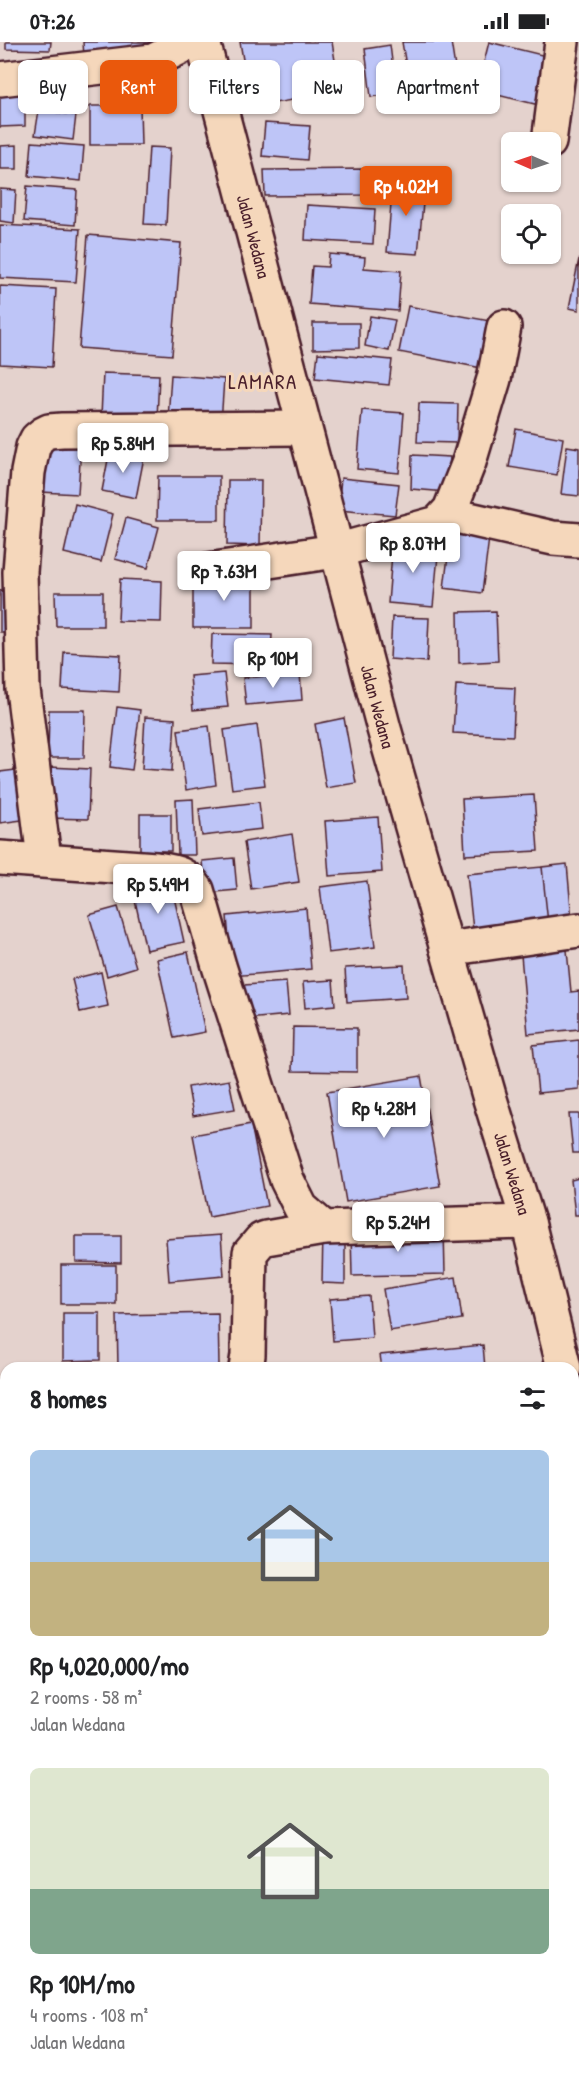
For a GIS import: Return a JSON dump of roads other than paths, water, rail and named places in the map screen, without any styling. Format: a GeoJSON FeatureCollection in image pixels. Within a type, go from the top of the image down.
{"type":"FeatureCollection","features":[{"type":"Feature","properties":{"kind":"street"},"geometry":{"type":"LineString","coordinates":[[0,79],[153,61],[191,42]]}},
{"type":"Feature","properties":{"kind":"street","name":"Jalan Wedana"},"geometry":{"type":"LineString","coordinates":[[203,42],[384,729],[528,1222],[565,1319],[564,1362]]}},
{"type":"Feature","properties":{"kind":"street"},"geometry":{"type":"LineString","coordinates":[[550,132],[562,42]]}},
{"type":"Feature","properties":{"kind":"street"},"geometry":{"type":"LineString","coordinates":[[208,570],[336,551],[438,523],[447,514],[469,462],[494,379],[504,327]]}},
{"type":"Feature","properties":{"kind":"street"},"geometry":{"type":"LineString","coordinates":[[44,859],[23,689],[21,652],[20,572],[28,472],[37,439],[49,431],[62,430],[304,429]]}},
{"type":"Feature","properties":{"kind":"street"},"geometry":{"type":"LineString","coordinates":[[447,514],[553,538],[579,540]]}},
{"type":"Feature","properties":{"kind":"street"},"geometry":{"type":"LineString","coordinates":[[0,858],[44,859],[156,868],[173,871],[191,880],[197,890],[287,1180],[301,1208],[324,1228]]}},
{"type":"Feature","properties":{"kind":"street"},"geometry":{"type":"LineString","coordinates":[[447,949],[579,930]]}},
{"type":"Feature","properties":{"kind":"street"},"geometry":{"type":"LineString","coordinates":[[247,1362],[250,1253],[261,1240],[324,1228],[528,1222]]}},
{"type":"Feature","properties":{"kind":"district","name":"LAMARA"},"geometry":{"type":"Point","coordinates":[263,381]}}]}
